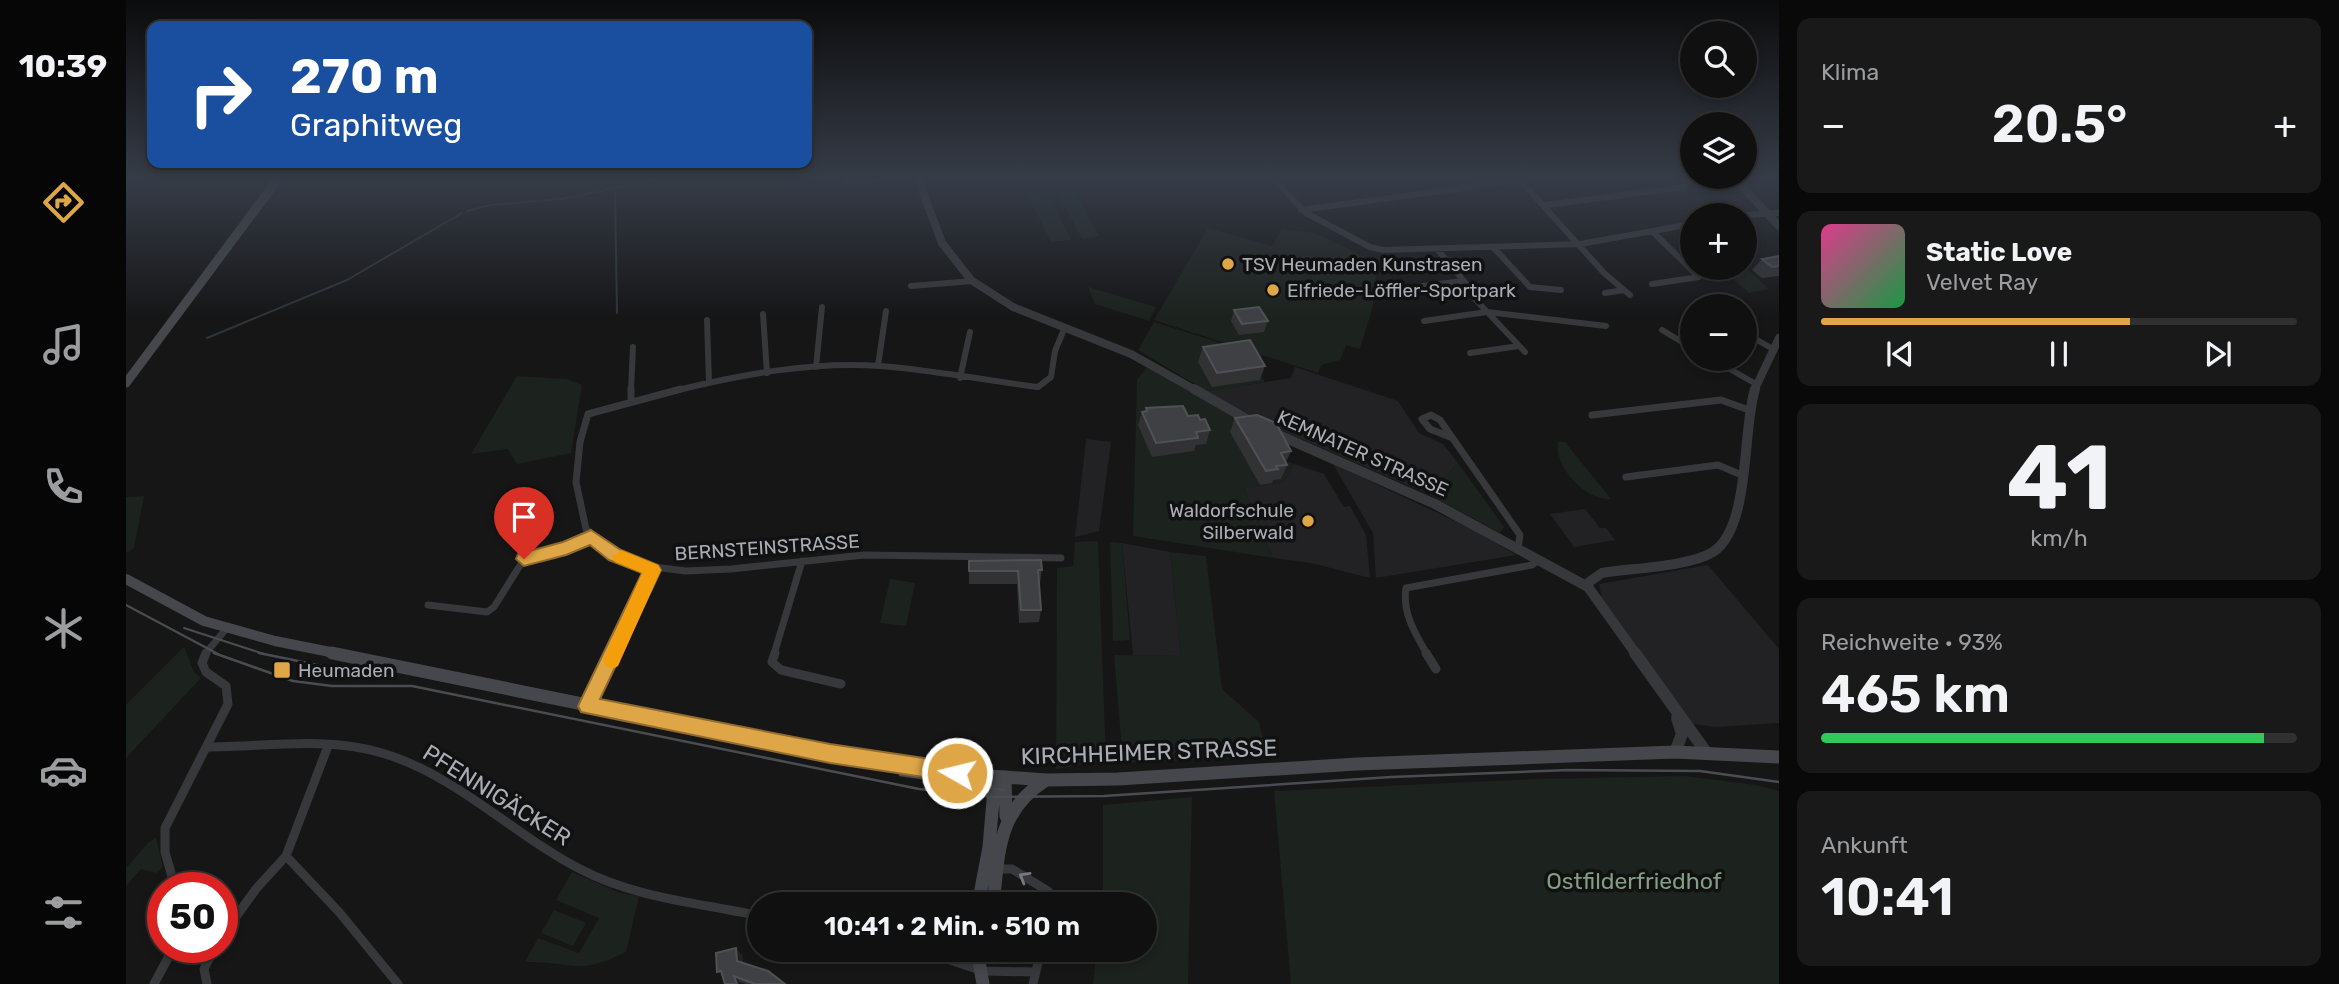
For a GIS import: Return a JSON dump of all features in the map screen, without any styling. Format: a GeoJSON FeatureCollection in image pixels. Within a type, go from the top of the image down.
{"type":"FeatureCollection","features":[{"type":"Feature","properties":{"kind":"main road"},"geometry":{"type":"LineString","coordinates":[[126,383],[244,225]]}},
{"type":"Feature","properties":{"kind":"main road","name":"KIRCHHEIMER STRASSE"},"geometry":{"type":"LineString","coordinates":[[126,579],[204,621],[387,666],[830,754],[1000,777],[1046,780],[1675,752],[1779,757]]}},
{"type":"Feature","properties":{"kind":"main road"},"geometry":{"type":"LineString","coordinates":[[1000,777],[1007,818]]}},
{"type":"Feature","properties":{"kind":"main road"},"geometry":{"type":"LineString","coordinates":[[993,892],[1000,777]]}},
{"type":"Feature","properties":{"kind":"main road"},"geometry":{"type":"LineString","coordinates":[[983,892],[1013,804],[1024,792],[1046,780]]}},
{"type":"Feature","properties":{"kind":"street","name":"KEMNATER STRASSE"},"geometry":{"type":"LineString","coordinates":[[936,225],[948,252],[973,281],[1014,307],[1132,354],[1268,430],[1435,504],[1588,587]]}},
{"type":"Feature","properties":{"kind":"street"},"geometry":{"type":"LineString","coordinates":[[1329,225],[1375,249],[1580,244],[1680,226]]}},
{"type":"Feature","properties":{"kind":"street"},"geometry":{"type":"LineString","coordinates":[[1563,225],[1627,293],[1605,293]]}},
{"type":"Feature","properties":{"kind":"street"},"geometry":{"type":"LineString","coordinates":[[1652,232],[1684,259],[1699,277],[1652,284]]}},
{"type":"Feature","properties":{"kind":"street"},"geometry":{"type":"LineString","coordinates":[[1493,247],[1530,287],[1561,290]]}},
{"type":"Feature","properties":{"kind":"street"},"geometry":{"type":"LineString","coordinates":[[1437,249],[1487,312],[1496,318],[1525,352]]}},
{"type":"Feature","properties":{"kind":"street"},"geometry":{"type":"LineString","coordinates":[[911,286],[973,281]]}},
{"type":"Feature","properties":{"kind":"street"},"geometry":{"type":"LineString","coordinates":[[1399,289],[1463,281]]}},
{"type":"Feature","properties":{"kind":"street"},"geometry":{"type":"LineString","coordinates":[[816,367],[822,307]]}},
{"type":"Feature","properties":{"kind":"street"},"geometry":{"type":"LineString","coordinates":[[878,366],[886,311]]}},
{"type":"Feature","properties":{"kind":"street"},"geometry":{"type":"LineString","coordinates":[[1424,321],[1487,312],[1606,326]]}},
{"type":"Feature","properties":{"kind":"street"},"geometry":{"type":"LineString","coordinates":[[762,314],[767,373]]}},
{"type":"Feature","properties":{"kind":"street"},"geometry":{"type":"LineString","coordinates":[[707,320],[709,382]]}},
{"type":"Feature","properties":{"kind":"street"},"geometry":{"type":"LineString","coordinates":[[428,605],[487,612],[494,607],[524,559],[566,548],[591,536],[580,515],[576,498],[576,472],[583,424],[588,414],[631,400],[709,382],[816,367],[878,366],[1038,387],[1051,377],[1055,351],[1065,327]]}},
{"type":"Feature","properties":{"kind":"street"},"geometry":{"type":"LineString","coordinates":[[1662,330],[1680,341]]}},
{"type":"Feature","properties":{"kind":"street"},"geometry":{"type":"LineString","coordinates":[[960,378],[970,332]]}},
{"type":"Feature","properties":{"kind":"street"},"geometry":{"type":"LineString","coordinates":[[1706,752],[1588,587],[1589,582],[1602,573],[1714,551],[1729,528],[1744,476],[1749,410],[1756,384],[1779,338]]}},
{"type":"Feature","properties":{"kind":"street"},"geometry":{"type":"LineString","coordinates":[[1757,340],[1773,349]]}},
{"type":"Feature","properties":{"kind":"street"},"geometry":{"type":"LineString","coordinates":[[1471,353],[1519,346]]}},
{"type":"Feature","properties":{"kind":"street"},"geometry":{"type":"LineString","coordinates":[[631,400],[633,347]]}},
{"type":"Feature","properties":{"kind":"street"},"geometry":{"type":"LineString","coordinates":[[1733,371],[1756,384]]}},
{"type":"Feature","properties":{"kind":"street"},"geometry":{"type":"LineString","coordinates":[[1592,415],[1613,415],[1721,400],[1749,410]]}},
{"type":"Feature","properties":{"kind":"street"},"geometry":{"type":"LineString","coordinates":[[1450,437],[1520,535],[1518,548]]}},
{"type":"Feature","properties":{"kind":"street"},"geometry":{"type":"LineString","coordinates":[[1626,477],[1718,465],[1744,476]]}},
{"type":"Feature","properties":{"kind":"street","name":"BERNSTEINSTRASSE"},"geometry":{"type":"LineString","coordinates":[[591,536],[615,555],[652,570],[709,571],[890,555],[1061,558]]}},
{"type":"Feature","properties":{"kind":"street"},"geometry":{"type":"LineString","coordinates":[[1436,670],[1406,613],[1402,585],[1532,565],[1539,560]]}},
{"type":"Feature","properties":{"kind":"street"},"geometry":{"type":"LineString","coordinates":[[802,561],[772,662],[780,670],[841,684]]}},
{"type":"Feature","properties":{"kind":"street"},"geometry":{"type":"LineString","coordinates":[[588,706],[652,570]]}},
{"type":"Feature","properties":{"kind":"street"},"geometry":{"type":"LineString","coordinates":[[171,872],[165,852],[165,828],[207,747],[229,696],[226,686],[204,670],[202,661],[226,628]]}},
{"type":"Feature","properties":{"kind":"street"},"geometry":{"type":"LineString","coordinates":[[1627,652],[1635,663]]}},
{"type":"Feature","properties":{"kind":"street"},"geometry":{"type":"LineString","coordinates":[[1642,654],[1651,666]]}},
{"type":"Feature","properties":{"kind":"street"},"geometry":{"type":"LineString","coordinates":[[1673,708],[1682,734],[1675,752]]}},
{"type":"Feature","properties":{"kind":"street"},"geometry":{"type":"LineString","coordinates":[[238,914],[286,856],[328,746]]}},
{"type":"Feature","properties":{"kind":"street","name":"PFENNIGÄCKER"},"geometry":{"type":"LineString","coordinates":[[207,747],[363,748],[405,760],[583,871],[621,886],[747,913]]}},
{"type":"Feature","properties":{"kind":"street"},"geometry":{"type":"LineString","coordinates":[[286,856],[340,912],[398,984]]}},
{"type":"Feature","properties":{"kind":"street"},"geometry":{"type":"LineString","coordinates":[[992,870],[1012,869],[1048,892]]}},
{"type":"Feature","properties":{"kind":"street"},"geometry":{"type":"LineString","coordinates":[[948,962],[983,977],[1036,972]]}},
{"type":"Feature","properties":{"kind":"street"},"geometry":{"type":"LineString","coordinates":[[1033,984],[1038,962]]}},
{"type":"Feature","properties":{"kind":"street"},"geometry":{"type":"LineString","coordinates":[[154,984],[165,963]]}},
{"type":"Feature","properties":{"kind":"street"},"geometry":{"type":"LineString","coordinates":[[207,963],[204,969],[207,984]]}},
{"type":"Feature","properties":{"kind":"shaded area"},"geometry":{"type":"Polygon","coordinates":[[[1295,367],[1398,401],[1419,433],[1443,444],[1458,463],[1428,494],[1269,425],[1206,391],[1291,378],[1295,367]]]}},
{"type":"Feature","properties":{"kind":"shaded area"},"geometry":{"type":"Polygon","coordinates":[[[1086,439],[1111,442],[1099,531],[1075,537],[1086,439]]]}},
{"type":"Feature","properties":{"kind":"shaded area","name":"Waldorfschule Silberwald"},"geometry":{"type":"Polygon","coordinates":[[[1294,464],[1324,474],[1344,507],[1350,506],[1366,535],[1370,578],[1311,563],[1273,558],[1244,488],[1283,482],[1294,464]]]}},
{"type":"Feature","properties":{"kind":"shaded area"},"geometry":{"type":"Polygon","coordinates":[[[1333,464],[1474,530],[1516,555],[1376,578],[1373,533],[1333,464]]]}},
{"type":"Feature","properties":{"kind":"shaded area"},"geometry":{"type":"Polygon","coordinates":[[[1585,509],[1600,528],[1606,528],[1615,540],[1574,547],[1550,514],[1585,509]]]}},
{"type":"Feature","properties":{"kind":"shaded area"},"geometry":{"type":"Polygon","coordinates":[[[1122,543],[1170,552],[1181,656],[1133,655],[1122,543]]]}},
{"type":"Feature","properties":{"kind":"shaded area"},"geometry":{"type":"Polygon","coordinates":[[[1708,565],[1779,649],[1779,723],[1715,727],[1693,724],[1602,599],[1599,584],[1708,565]]]}},
{"type":"Feature","properties":{"kind":"green space"},"geometry":{"type":"Polygon","coordinates":[[[1042,225],[1064,225],[1071,240],[1051,242],[1042,225]]]}},
{"type":"Feature","properties":{"kind":"green space"},"geometry":{"type":"Polygon","coordinates":[[[1074,225],[1093,225],[1099,236],[1082,239],[1074,225]]]}},
{"type":"Feature","properties":{"kind":"green space","name":"Elfriede-Löffler-Sportpark"},"geometry":{"type":"Polygon","coordinates":[[[1208,228],[1272,246],[1282,229],[1315,233],[1371,260],[1375,270],[1375,292],[1360,349],[1346,345],[1340,360],[1321,365],[1318,373],[1154,320],[1208,228]]]}},
{"type":"Feature","properties":{"kind":"green space"},"geometry":{"type":"Polygon","coordinates":[[[1757,278],[1769,289],[1749,293],[1734,280],[1757,278]]]}},
{"type":"Feature","properties":{"kind":"green space"},"geometry":{"type":"Polygon","coordinates":[[[1088,287],[1156,307],[1149,321],[1095,304],[1088,287]]]}},
{"type":"Feature","properties":{"kind":"green space"},"geometry":{"type":"Polygon","coordinates":[[[1154,322],[1246,351],[1265,382],[1206,391],[1138,350],[1154,322]]]}},
{"type":"Feature","properties":{"kind":"green space"},"geometry":{"type":"Polygon","coordinates":[[[1147,367],[1239,417],[1284,460],[1294,464],[1283,482],[1244,488],[1273,558],[1133,536],[1137,380],[1147,367]]]}},
{"type":"Feature","properties":{"kind":"green space"},"geometry":{"type":"Polygon","coordinates":[[[517,376],[567,379],[582,385],[571,453],[517,464],[508,449],[471,454],[517,376]]]}},
{"type":"Feature","properties":{"kind":"green space"},"geometry":{"type":"Polygon","coordinates":[[[1558,442],[1565,442],[1611,499],[1592,495],[1574,481],[1561,461],[1558,442]]]}},
{"type":"Feature","properties":{"kind":"green space"},"geometry":{"type":"Polygon","coordinates":[[[1458,463],[1504,527],[1500,533],[1428,494],[1458,463]]]}},
{"type":"Feature","properties":{"kind":"green space"},"geometry":{"type":"Polygon","coordinates":[[[144,496],[134,548],[126,553],[126,497],[144,496]]]}},
{"type":"Feature","properties":{"kind":"green space"},"geometry":{"type":"Polygon","coordinates":[[[1098,541],[1106,761],[1056,769],[1057,568],[1073,566],[1075,542],[1098,541]]]}},
{"type":"Feature","properties":{"kind":"green space"},"geometry":{"type":"Polygon","coordinates":[[[1110,542],[1122,543],[1130,640],[1113,641],[1110,542]]]}},
{"type":"Feature","properties":{"kind":"green space"},"geometry":{"type":"Polygon","coordinates":[[[1170,552],[1206,556],[1222,689],[1259,722],[1267,757],[1123,763],[1114,655],[1181,656],[1170,552]]]}},
{"type":"Feature","properties":{"kind":"green space"},"geometry":{"type":"Polygon","coordinates":[[[890,579],[915,583],[906,626],[880,623],[890,579]]]}},
{"type":"Feature","properties":{"kind":"green space"},"geometry":{"type":"Polygon","coordinates":[[[184,647],[194,672],[201,678],[126,758],[126,705],[184,647]]]}},
{"type":"Feature","properties":{"kind":"green space","name":"Ostfilderfriedhof"},"geometry":{"type":"Polygon","coordinates":[[[1685,776],[1756,785],[1779,791],[1779,984],[1291,984],[1274,791],[1535,779],[1685,776]]]}},
{"type":"Feature","properties":{"kind":"green space"},"geometry":{"type":"Polygon","coordinates":[[[1192,797],[1188,984],[1093,984],[1096,962],[1157,962],[1157,892],[1103,892],[1103,805],[1192,797]]]}},
{"type":"Feature","properties":{"kind":"green space"},"geometry":{"type":"Polygon","coordinates":[[[156,838],[163,867],[157,872],[141,869],[126,886],[126,868],[149,842],[156,838]]]}},
{"type":"Feature","properties":{"kind":"green space"},"geometry":{"type":"Polygon","coordinates":[[[572,872],[620,893],[639,896],[626,952],[585,966],[525,962],[538,938],[579,953],[599,918],[556,900],[572,872]]]}},
{"type":"Feature","properties":{"kind":"green space"},"geometry":{"type":"Polygon","coordinates":[[[554,910],[586,923],[573,946],[541,933],[554,910]]]}},
{"type":"Feature","properties":{"kind":"building"},"geometry":{"type":"Polygon","coordinates":[[[1779,256],[1779,266],[1772,267],[1762,259],[1779,256]]]}},
{"type":"Feature","properties":{"kind":"building"},"geometry":{"type":"Polygon","coordinates":[[[1259,307],[1268,321],[1242,324],[1234,310],[1259,307]]]}},
{"type":"Feature","properties":{"kind":"building"},"geometry":{"type":"Polygon","coordinates":[[[1250,340],[1265,366],[1217,373],[1203,347],[1250,340]]]}},
{"type":"Feature","properties":{"kind":"building"},"geometry":{"type":"Polygon","coordinates":[[[1183,406],[1188,416],[1198,415],[1200,420],[1205,419],[1210,430],[1196,432],[1198,438],[1156,443],[1142,412],[1147,411],[1146,408],[1183,406]]]}},
{"type":"Feature","properties":{"kind":"building"},"geometry":{"type":"Polygon","coordinates":[[[1257,415],[1276,423],[1291,451],[1281,453],[1287,465],[1266,471],[1235,418],[1257,415]]]}},
{"type":"Feature","properties":{"kind":"building"},"geometry":{"type":"Polygon","coordinates":[[[1041,560],[1042,570],[1038,570],[1041,610],[1021,610],[1018,571],[969,571],[969,561],[1041,560]]]}},
{"type":"Feature","properties":{"kind":"building"},"geometry":{"type":"Polygon","coordinates":[[[736,948],[737,961],[768,971],[785,984],[755,984],[734,976],[737,984],[725,984],[721,971],[717,972],[716,953],[736,948]]]}},
{"type":"Feature","properties":{"kind":"waterway"},"geometry":{"type":"LineString","coordinates":[[207,338],[347,280],[442,225]]}},
{"type":"Feature","properties":{"kind":"waterway"},"geometry":{"type":"LineString","coordinates":[[616,225],[617,313]]}},
{"type":"Feature","properties":{"kind":"tram line"},"geometry":{"type":"LineString","coordinates":[[126,605],[218,654]]}},
{"type":"Feature","properties":{"kind":"tram line"},"geometry":{"type":"LineString","coordinates":[[184,628],[264,654]]}},
{"type":"Feature","properties":{"kind":"tram line"},"geometry":{"type":"LineString","coordinates":[[214,653],[293,681],[332,686],[412,686],[919,789],[993,797],[1104,796],[1391,777],[1568,770],[1700,771],[1779,782]]}},
{"type":"Feature","properties":{"kind":"tram line"},"geometry":{"type":"LineString","coordinates":[[259,653],[381,678]]}},
{"type":"Feature","properties":{"kind":"tram line"},"geometry":{"type":"LineString","coordinates":[[900,775],[1004,790]]}},
{"type":"Feature","properties":{"kind":"slow traffic"},"geometry":{"type":"LineString","coordinates":[[612,660],[652,570],[621,557]]}},
{"type":"Feature","properties":{"kind":"place","name":"TSV Heumaden Kunstrasen"},"geometry":{"type":"Point","coordinates":[1228,264]}},
{"type":"Feature","properties":{"kind":"place","name":"Elfriede-Löffler-Sportpark"},"geometry":{"type":"Point","coordinates":[1273,290]}},
{"type":"Feature","properties":{"kind":"place","name":"Waldorfschule Silberwald"},"geometry":{"type":"Point","coordinates":[1308,521]}},
{"type":"Feature","properties":{"kind":"place","name":"Heumaden"},"geometry":{"type":"Point","coordinates":[282,670]}},
{"type":"Feature","properties":{"kind":"route"},"geometry":{"type":"LineString","coordinates":[[524,559],[575,546],[591,536],[615,555],[652,570],[617,650],[588,706],[830,754],[957,773]]}}]}
